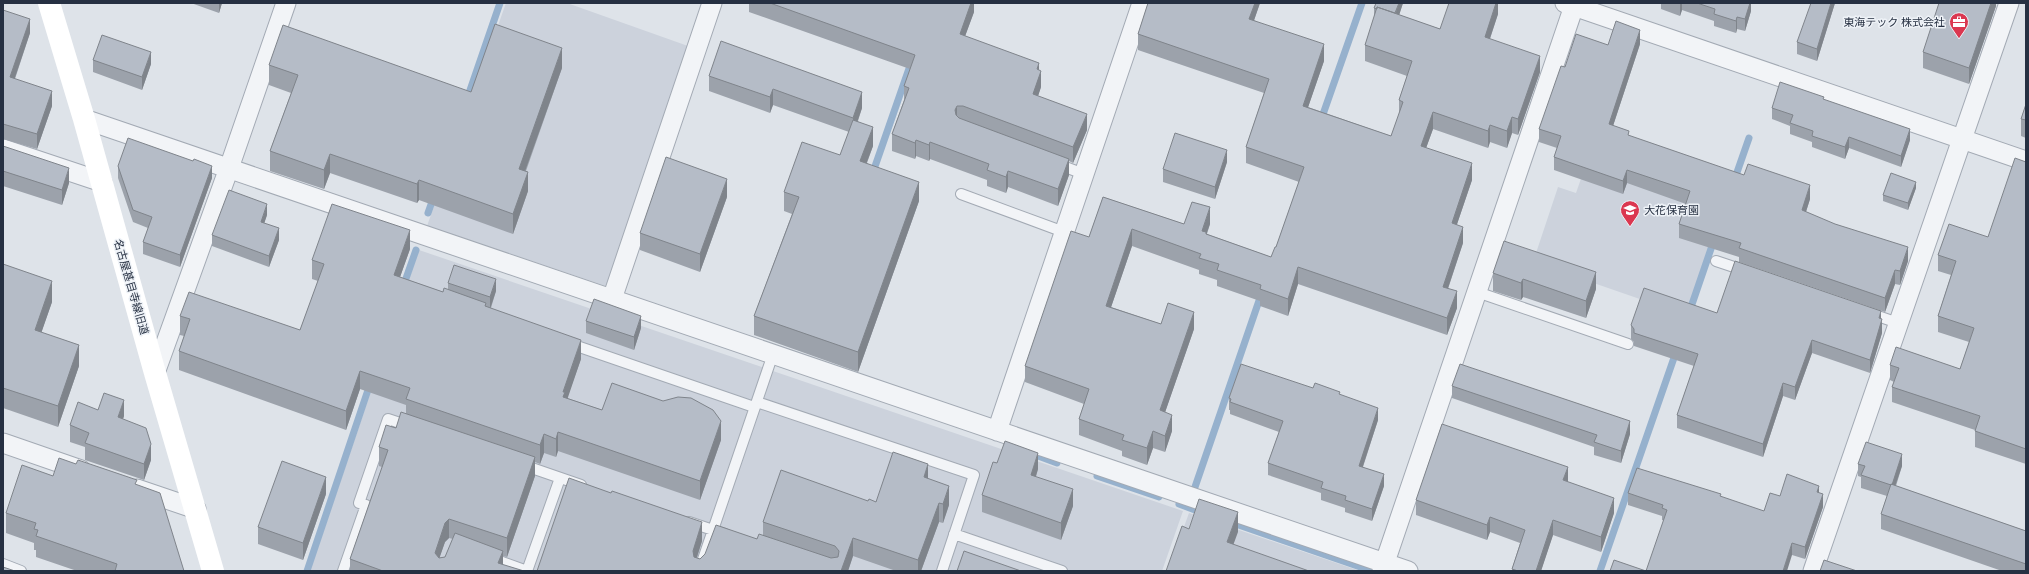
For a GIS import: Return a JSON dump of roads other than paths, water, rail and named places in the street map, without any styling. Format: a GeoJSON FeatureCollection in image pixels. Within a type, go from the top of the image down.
{"type":"FeatureCollection","features":[{"type":"Feature","properties":{"kind":"street","name":"名古屋甚目寺線旧道"},"geometry":{"type":"LineString","coordinates":[[49,3],[84,119],[155,373],[214,571]]}},
{"type":"Feature","properties":{"kind":"street"},"geometry":{"type":"LineString","coordinates":[[155,373],[229,168],[286,3]]}},
{"type":"Feature","properties":{"kind":"street"},"geometry":{"type":"LineString","coordinates":[[612,299],[712,3]]}},
{"type":"Feature","properties":{"kind":"street"},"geometry":{"type":"LineString","coordinates":[[997,431],[1142,3]]}},
{"type":"Feature","properties":{"kind":"street"},"geometry":{"type":"LineString","coordinates":[[1813,571],[2009,3]]}},
{"type":"Feature","properties":{"kind":"street"},"geometry":{"type":"LineString","coordinates":[[1384,567],[1477,292],[1571,4],[2026,161]]}},
{"type":"Feature","properties":{"kind":"street"},"geometry":{"type":"LineString","coordinates":[[84,119],[997,431],[1384,567],[1408,571]]}},
{"type":"Feature","properties":{"kind":"street"},"geometry":{"type":"LineString","coordinates":[[3,149],[102,182]]}},
{"type":"Feature","properties":{"kind":"street"},"geometry":{"type":"LineString","coordinates":[[3,443],[99,476]]}},
{"type":"Feature","properties":{"kind":"street"},"geometry":{"type":"LineString","coordinates":[[122,484],[196,509]]}},
{"type":"Feature","properties":{"kind":"lane"},"geometry":{"type":"LineString","coordinates":[[1048,160],[1084,174]]}},
{"type":"Feature","properties":{"kind":"lane"},"geometry":{"type":"LineString","coordinates":[[961,194],[1064,232]]}},
{"type":"Feature","properties":{"kind":"lane"},"geometry":{"type":"LineString","coordinates":[[1716,261],[1752,274]]}},
{"type":"Feature","properties":{"kind":"lane"},"geometry":{"type":"LineString","coordinates":[[1477,292],[1628,344]]}},
{"type":"Feature","properties":{"kind":"lane"},"geometry":{"type":"LineString","coordinates":[[1862,311],[1898,323]]}},
{"type":"Feature","properties":{"kind":"lane"},"geometry":{"type":"LineString","coordinates":[[554,339],[974,475],[942,571]]}},
{"type":"Feature","properties":{"kind":"lane"},"geometry":{"type":"LineString","coordinates":[[699,571],[773,354]]}},
{"type":"Feature","properties":{"kind":"lane"},"geometry":{"type":"LineString","coordinates":[[343,571],[366,506],[359,503],[388,419],[418,429]]}},
{"type":"Feature","properties":{"kind":"lane"},"geometry":{"type":"LineString","coordinates":[[515,462],[589,488]]}},
{"type":"Feature","properties":{"kind":"lane"},"geometry":{"type":"LineString","coordinates":[[478,553],[527,571],[560,478]]}},
{"type":"Feature","properties":{"kind":"lane"},"geometry":{"type":"LineString","coordinates":[[676,517],[735,537]]}},
{"type":"Feature","properties":{"kind":"lane"},"geometry":{"type":"LineString","coordinates":[[954,534],[1062,571]]}},
{"type":"Feature","properties":{"kind":"lane"},"geometry":{"type":"LineString","coordinates":[[3,564],[21,571]]}},
{"type":"Feature","properties":{"kind":"waterway"},"geometry":{"type":"LineString","coordinates":[[467,99],[500,3]]}},
{"type":"Feature","properties":{"kind":"waterway"},"geometry":{"type":"LineString","coordinates":[[1321,120],[1362,3]]}},
{"type":"Feature","properties":{"kind":"waterway"},"geometry":{"type":"LineString","coordinates":[[872,175],[912,60]]}},
{"type":"Feature","properties":{"kind":"waterway"},"geometry":{"type":"LineString","coordinates":[[1734,181],[1749,138]]}},
{"type":"Feature","properties":{"kind":"waterway"},"geometry":{"type":"LineString","coordinates":[[428,213],[434,196]]}},
{"type":"Feature","properties":{"kind":"waterway"},"geometry":{"type":"LineString","coordinates":[[1689,313],[1714,240]]}},
{"type":"Feature","properties":{"kind":"waterway"},"geometry":{"type":"LineString","coordinates":[[403,287],[416,250]]}},
{"type":"Feature","properties":{"kind":"waterway"},"geometry":{"type":"LineString","coordinates":[[1195,487],[1262,292]]}},
{"type":"Feature","properties":{"kind":"waterway"},"geometry":{"type":"LineString","coordinates":[[1600,571],[1676,352]]}},
{"type":"Feature","properties":{"kind":"waterway"},"geometry":{"type":"LineString","coordinates":[[307,571],[370,384]]}},
{"type":"Feature","properties":{"kind":"waterway"},"geometry":{"type":"LineString","coordinates":[[1030,453],[1057,463]]}},
{"type":"Feature","properties":{"kind":"waterway"},"geometry":{"type":"LineString","coordinates":[[1097,476],[1159,497]]}},
{"type":"Feature","properties":{"kind":"waterway"},"geometry":{"type":"LineString","coordinates":[[1179,504],[1203,513]]}},
{"type":"Feature","properties":{"kind":"waterway"},"geometry":{"type":"LineString","coordinates":[[1230,522],[1372,571]]}},
{"type":"Feature","properties":{"kind":"place","name":"東海テック 株式会社"},"geometry":{"type":"Point","coordinates":[1959,39]}},
{"type":"Feature","properties":{"kind":"place","name":"大花保育園"},"geometry":{"type":"Point","coordinates":[1630,227]}}]}
